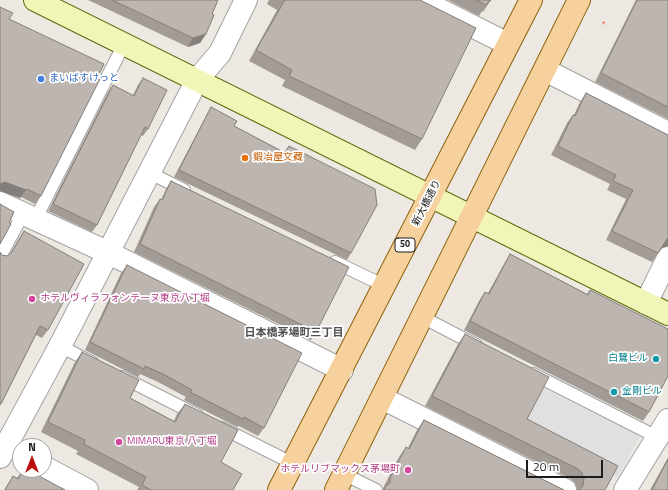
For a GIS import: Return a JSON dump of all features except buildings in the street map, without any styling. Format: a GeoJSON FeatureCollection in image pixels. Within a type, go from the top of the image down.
{"type":"FeatureCollection","features":[{"type":"Feature","properties":{"kind":"main road","name":"新大橋通り"},"geometry":{"type":"LineString","coordinates":[[279,490],[342,370],[530,0]]}},
{"type":"Feature","properties":{"kind":"main road"},"geometry":{"type":"LineString","coordinates":[[340,482],[579,0]]}},
{"type":"Feature","properties":{"kind":"street"},"geometry":{"type":"LineString","coordinates":[[35,0],[668,314]]}},
{"type":"Feature","properties":{"kind":"street"},"geometry":{"type":"LineString","coordinates":[[6,450],[197,80],[220,53],[246,0]]}},
{"type":"Feature","properties":{"kind":"street"},"geometry":{"type":"LineString","coordinates":[[420,0],[508,44]]}},
{"type":"Feature","properties":{"kind":"street"},"geometry":{"type":"LineString","coordinates":[[545,70],[668,133]]}},
{"type":"Feature","properties":{"kind":"street"},"geometry":{"type":"LineString","coordinates":[[0,203],[109,253],[342,370]]}},
{"type":"Feature","properties":{"kind":"street"},"geometry":{"type":"LineString","coordinates":[[646,303],[668,258]]}},
{"type":"Feature","properties":{"kind":"street"},"geometry":{"type":"LineString","coordinates":[[382,398],[565,490]]}},
{"type":"Feature","properties":{"kind":"street"},"geometry":{"type":"LineString","coordinates":[[625,490],[663,428]]}},
{"type":"Feature","properties":{"kind":"street"},"geometry":{"type":"LineString","coordinates":[[52,471],[87,490]]}},
{"type":"Feature","properties":{"kind":"lane"},"geometry":{"type":"LineString","coordinates":[[0,257],[29,217],[124,44]]}},
{"type":"Feature","properties":{"kind":"lane"},"geometry":{"type":"LineString","coordinates":[[150,173],[195,195]]}},
{"type":"Feature","properties":{"kind":"lane"},"geometry":{"type":"LineString","coordinates":[[324,257],[385,286]]}},
{"type":"Feature","properties":{"kind":"lane"},"geometry":{"type":"LineString","coordinates":[[422,317],[487,350]]}},
{"type":"Feature","properties":{"kind":"lane"},"geometry":{"type":"LineString","coordinates":[[60,346],[292,464]]}},
{"type":"Feature","properties":{"kind":"lane"},"geometry":{"type":"LineString","coordinates":[[522,368],[663,428]]}},
{"type":"Feature","properties":{"kind":"lane"},"geometry":{"type":"LineString","coordinates":[[340,482],[376,490]]}},
{"type":"Feature","properties":{"kind":"path"},"geometry":{"type":"LineString","coordinates":[[603,22],[606,25]]}},
{"type":"Feature","properties":{"kind":"shaded area"},"geometry":{"type":"Polygon","coordinates":[[[538,386],[640,436],[618,478],[520,430],[538,386]]]}},
{"type":"Feature","properties":{"kind":"place","name":"まいばすけっと"},"geometry":{"type":"Point","coordinates":[41,79]}},
{"type":"Feature","properties":{"kind":"place","name":"鍛冶屋文藏"},"geometry":{"type":"Point","coordinates":[245,158]}},
{"type":"Feature","properties":{"kind":"place","name":"ホテルヴィラフォンテーヌ東京八丁堀"},"geometry":{"type":"Point","coordinates":[32,299]}},
{"type":"Feature","properties":{"kind":"place","name":"白鷺ビル"},"geometry":{"type":"Point","coordinates":[656,359]}},
{"type":"Feature","properties":{"kind":"place","name":"金剛ビル"},"geometry":{"type":"Point","coordinates":[614,392]}},
{"type":"Feature","properties":{"kind":"place","name":"MIMARU東京 八丁堀"},"geometry":{"type":"Point","coordinates":[119,442]}},
{"type":"Feature","properties":{"kind":"place","name":"ホテルリブマックス茅場町"},"geometry":{"type":"Point","coordinates":[408,470]}},
{"type":"Feature","properties":{"kind":"district","name":"日本橋茅場町三丁目"},"geometry":{"type":"Point","coordinates":[294,333]}}]}
